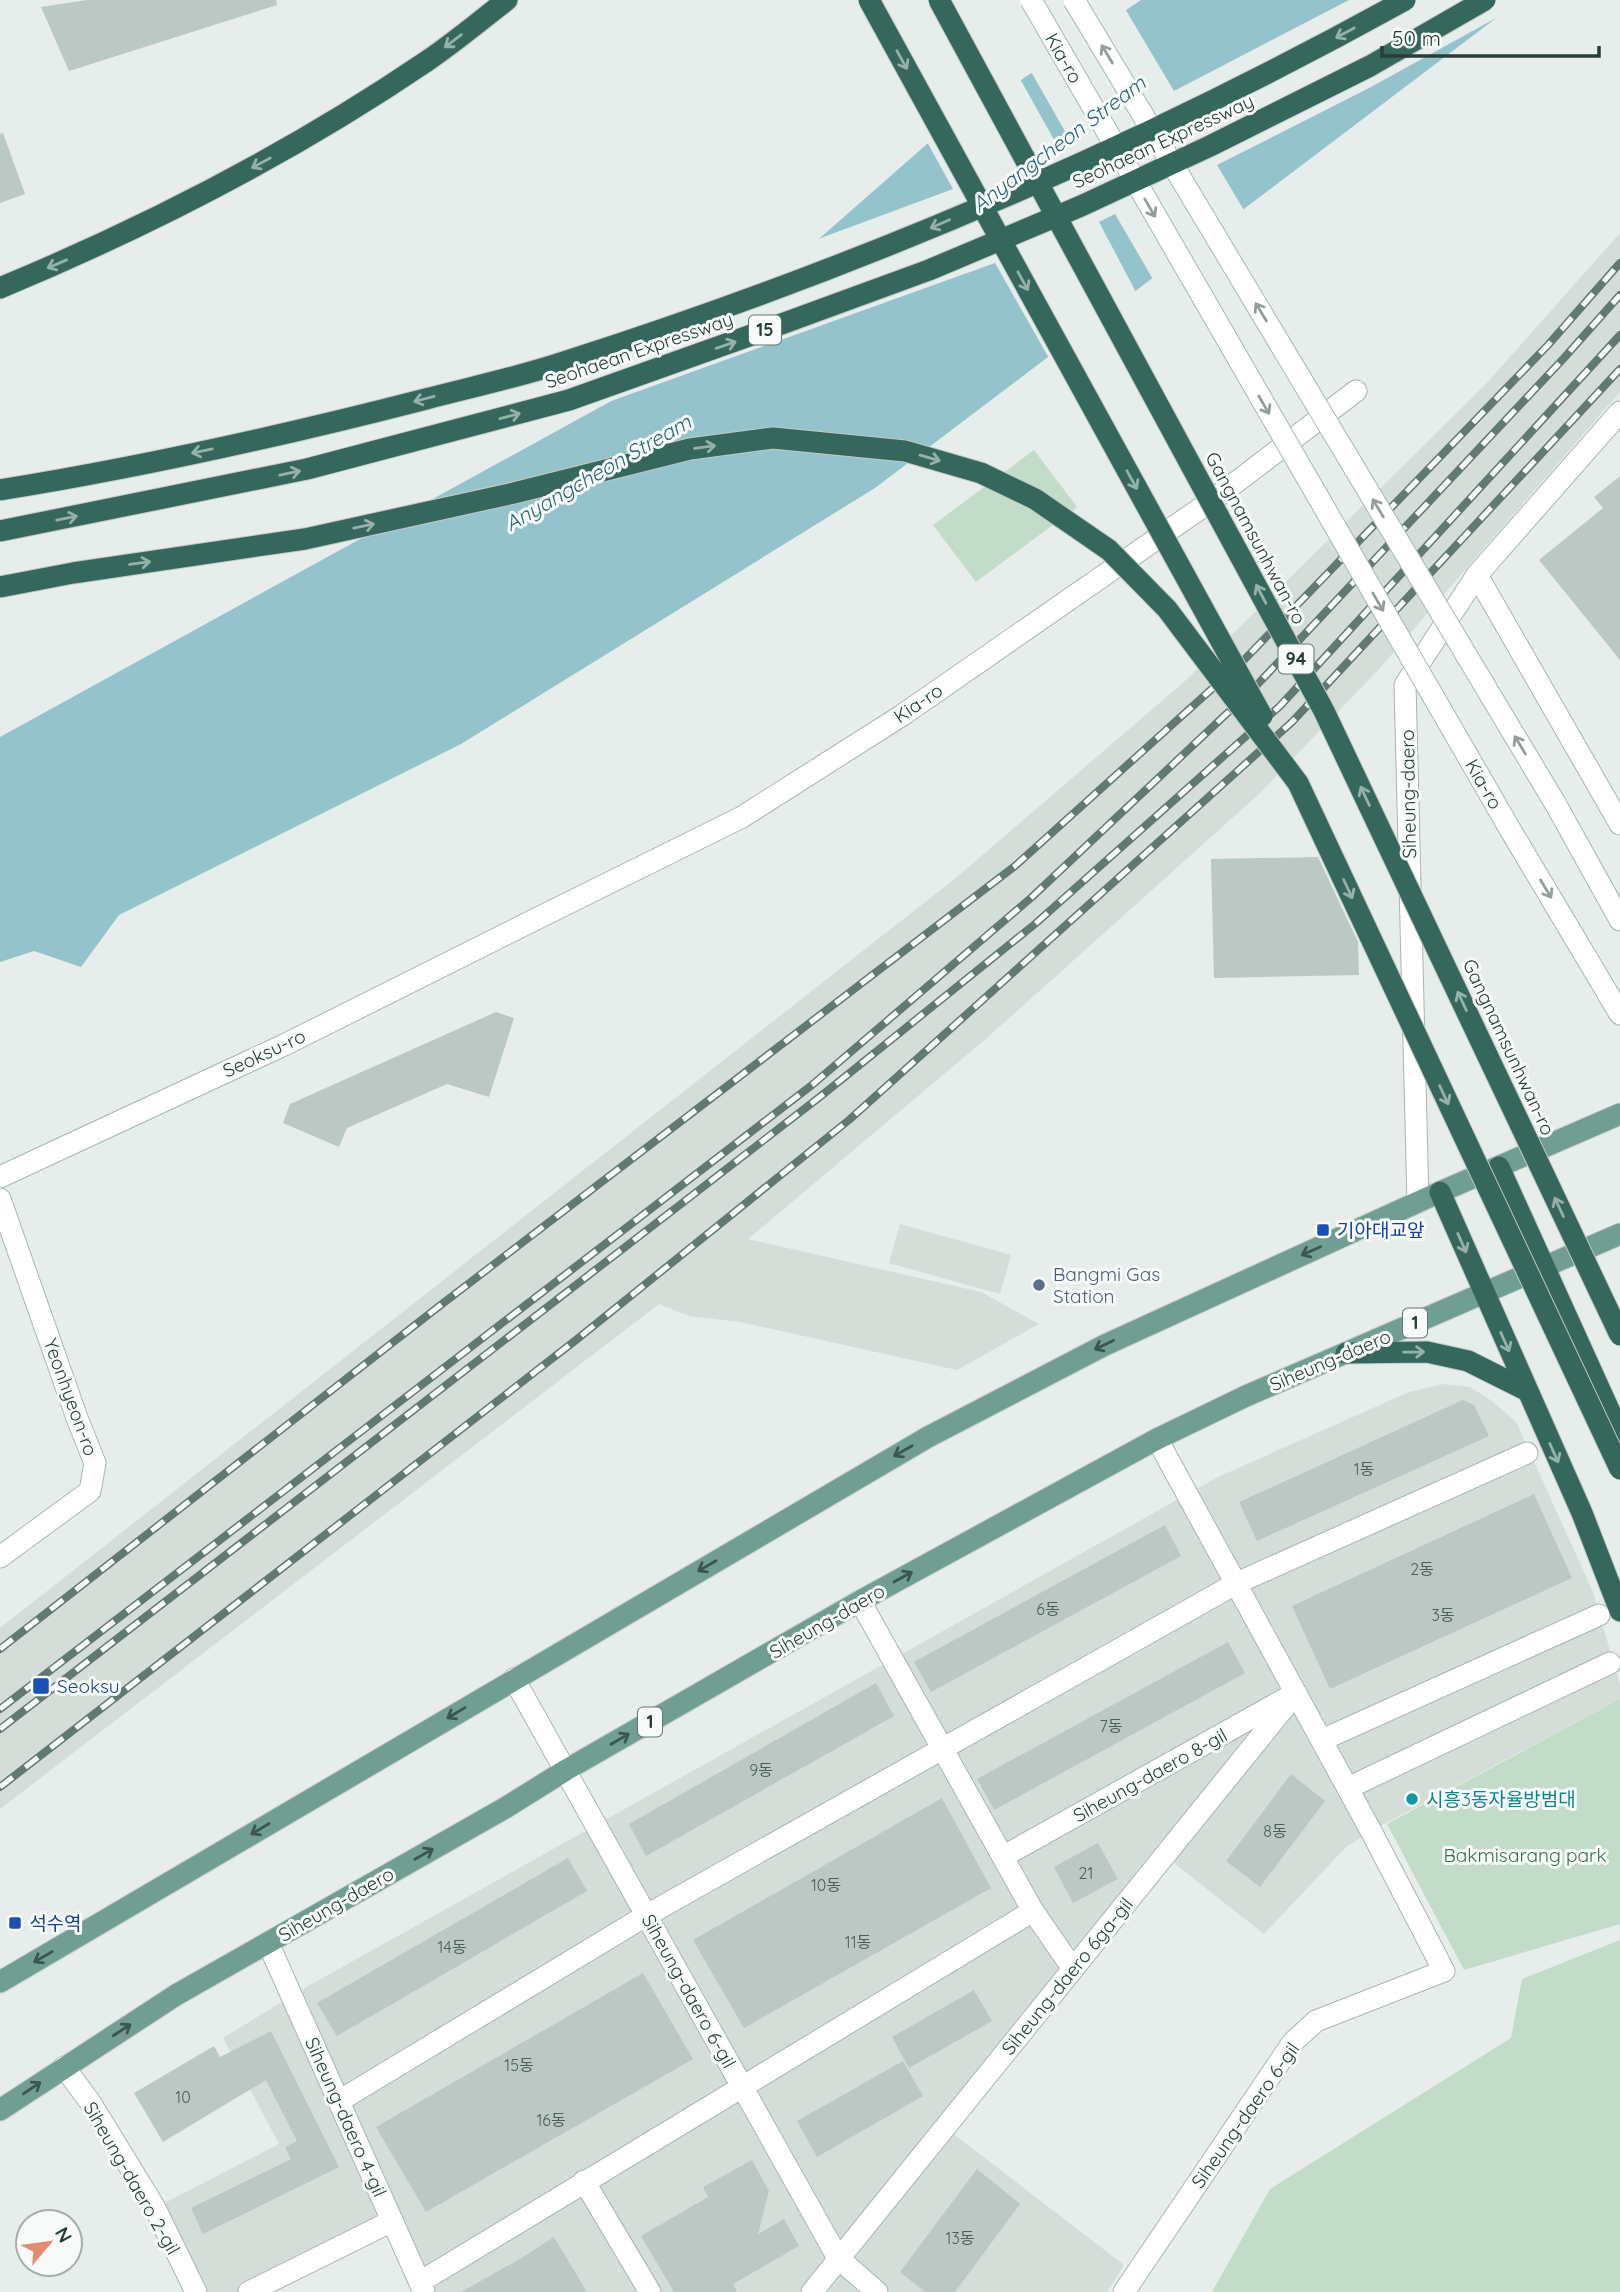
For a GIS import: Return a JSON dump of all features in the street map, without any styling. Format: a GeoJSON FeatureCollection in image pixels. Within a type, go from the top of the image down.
{"type":"FeatureCollection","features":[{"type":"Feature","properties":{"kind":"highway"},"geometry":{"type":"LineString","coordinates":[[0,288],[68,260],[174,210],[296,144],[428,61],[508,0]]}},
{"type":"Feature","properties":{"kind":"highway"},"geometry":{"type":"LineString","coordinates":[[869,0],[1298,783],[1620,1469]]}},
{"type":"Feature","properties":{"kind":"highway","name":"Gangnamsunhwan-ro"},"geometry":{"type":"LineString","coordinates":[[940,0],[1324,711],[1620,1335]]}},
{"type":"Feature","properties":{"kind":"highway","name":"Seohaean Expressway"},"geometry":{"type":"LineString","coordinates":[[0,491],[315,428],[561,363],[685,320],[922,232],[1065,169],[1193,110],[1405,0]]}},
{"type":"Feature","properties":{"kind":"highway","name":"Seohaean Expressway"},"geometry":{"type":"LineString","coordinates":[[0,531],[307,469],[569,400],[721,346],[929,270],[1081,206],[1370,66],[1485,0]]}},
{"type":"Feature","properties":{"kind":"highway"},"geometry":{"type":"LineString","coordinates":[[0,587],[73,573],[305,539],[514,493],[690,449],[773,438],[905,451],[981,473],[1035,499],[1110,550],[1167,609],[1298,783]]}},
{"type":"Feature","properties":{"kind":"highway"},"geometry":{"type":"LineString","coordinates":[[1499,1167],[1620,1434]]}},
{"type":"Feature","properties":{"kind":"highway"},"geometry":{"type":"LineString","coordinates":[[1440,1192],[1582,1513],[1620,1611]]}},
{"type":"Feature","properties":{"kind":"highway"},"geometry":{"type":"LineString","coordinates":[[1346,1353],[1427,1352],[1468,1362],[1526,1390]]}},
{"type":"Feature","properties":{"kind":"main road"},"geometry":{"type":"LineString","coordinates":[[0,1982],[928,1437],[1105,1345],[1440,1192],[1620,1114]]}},
{"type":"Feature","properties":{"kind":"main road","name":"Siheung-daero"},"geometry":{"type":"LineString","coordinates":[[64,2067],[176,1995],[505,1808],[565,1770],[860,1601],[1157,1439],[1246,1396],[1620,1234]]}},
{"type":"Feature","properties":{"kind":"main road","name":"1"},"geometry":{"type":"LineString","coordinates":[[0,2110],[64,2067]]}},
{"type":"Feature","properties":{"kind":"street","name":"Kia-ro"},"geometry":{"type":"LineString","coordinates":[[1031,0],[1511,831],[1620,1014]]}},
{"type":"Feature","properties":{"kind":"street","name":"Kia-ro"},"geometry":{"type":"LineString","coordinates":[[1074,0],[1555,803],[1620,920]]}},
{"type":"Feature","properties":{"kind":"street","name":"Kia-ro"},"geometry":{"type":"LineString","coordinates":[[526,924],[742,817],[890,723],[1203,507],[1356,391]]}},
{"type":"Feature","properties":{"kind":"street","name":"Siheung-daero"},"geometry":{"type":"LineString","coordinates":[[1418,1202],[1405,685],[1477,575],[1620,412]]}},
{"type":"Feature","properties":{"kind":"street"},"geometry":{"type":"LineString","coordinates":[[1477,575],[1620,824]]}},
{"type":"Feature","properties":{"kind":"street","name":"Seoksu-ro"},"geometry":{"type":"LineString","coordinates":[[0,1177],[284,1045],[526,924]]}},
{"type":"Feature","properties":{"kind":"street","name":"Yeonhyeon-ro"},"geometry":{"type":"LineString","coordinates":[[0,1199],[95,1463],[90,1491],[0,1557]]}},
{"type":"Feature","properties":{"kind":"street"},"geometry":{"type":"LineString","coordinates":[[1157,1439],[1348,1788],[1610,1664]]}},
{"type":"Feature","properties":{"kind":"street"},"geometry":{"type":"LineString","coordinates":[[339,2101],[647,1915],[1237,1584],[1527,1453]]}},
{"type":"Feature","properties":{"kind":"street"},"geometry":{"type":"LineString","coordinates":[[860,1601],[1033,1911],[1073,1969]]}},
{"type":"Feature","properties":{"kind":"street"},"geometry":{"type":"LineString","coordinates":[[1322,1740],[1599,1615]]}},
{"type":"Feature","properties":{"kind":"street","name":"Siheung-daero 6-gil"},"geometry":{"type":"LineString","coordinates":[[514,1679],[838,2258],[877,2292]]}},
{"type":"Feature","properties":{"kind":"street","name":"Siheung-daero 8-gil"},"geometry":{"type":"LineString","coordinates":[[1004,1856],[1296,1693]]}},
{"type":"Feature","properties":{"kind":"street","name":"Siheung-daero 6ga-gil"},"geometry":{"type":"LineString","coordinates":[[812,2292],[1296,1693]]}},
{"type":"Feature","properties":{"kind":"street","name":"Siheung-daero 6-gil"},"geometry":{"type":"LineString","coordinates":[[1124,2292],[1293,2042],[1316,2021],[1444,1971],[1348,1788]]}},
{"type":"Feature","properties":{"kind":"street"},"geometry":{"type":"LineString","coordinates":[[422,2287],[584,2181],[1033,1911]]}},
{"type":"Feature","properties":{"kind":"street","name":"Siheung-daero 4-gil"},"geometry":{"type":"LineString","coordinates":[[268,1943],[422,2287]]}},
{"type":"Feature","properties":{"kind":"street","name":"Siheung-daero 2-gil"},"geometry":{"type":"LineString","coordinates":[[64,2067],[90,2102],[155,2208],[195,2292]]}},
{"type":"Feature","properties":{"kind":"street"},"geometry":{"type":"LineString","coordinates":[[584,2181],[650,2292]]}},
{"type":"Feature","properties":{"kind":"street"},"geometry":{"type":"LineString","coordinates":[[249,2292],[392,2221]]}},
{"type":"Feature","properties":{"kind":"shaded area"},"geometry":{"type":"Polygon","coordinates":[[[1620,233],[1620,392],[1379,669],[1259,794],[988,1037],[748,1239],[981,1292],[1039,1324],[957,1370],[740,1322],[689,1316],[659,1304],[0,1809],[0,1628],[957,877],[1184,682],[1486,384],[1620,233]]]}},
{"type":"Feature","properties":{"kind":"shaded area"},"geometry":{"type":"Polygon","coordinates":[[[900,1224],[1011,1255],[1000,1294],[889,1263],[900,1224]]]}},
{"type":"Feature","properties":{"kind":"shaded area"},"geometry":{"type":"Polygon","coordinates":[[[1443,1384],[1470,1387],[1492,1401],[1516,1422],[1593,1592],[1620,1685],[1620,1699],[1371,1831],[1346,1847],[1264,1934],[1165,1856],[946,2128],[1124,2265],[1107,2292],[424,2292],[392,2221],[249,2292],[196,2292],[155,2208],[279,2144],[223,2038],[303,1989],[1218,1477],[1409,1392],[1443,1384]]]}},
{"type":"Feature","properties":{"kind":"green space"},"geometry":{"type":"Polygon","coordinates":[[[1034,450],[1077,507],[976,582],[933,525],[1034,450]]]}},
{"type":"Feature","properties":{"kind":"green space","name":"Bakmisarang park"},"geometry":{"type":"Polygon","coordinates":[[[1620,1699],[1620,1924],[1464,1970],[1387,1824],[1620,1699]]]}},
{"type":"Feature","properties":{"kind":"green space"},"geometry":{"type":"Polygon","coordinates":[[[1620,1940],[1620,2292],[1212,2292],[1270,2189],[1511,2038],[1522,1979],[1620,1940]]]}},
{"type":"Feature","properties":{"kind":"water","name":"Anyangcheon Stream"},"geometry":{"type":"Polygon","coordinates":[[[1141,0],[1520,0],[875,488],[461,744],[119,915],[81,967],[34,951],[0,962],[0,737],[673,367],[935,137],[1141,0]]]}},
{"type":"Feature","properties":{"kind":"pier"},"geometry":{"type":"Polygon","coordinates":[[[1349,0],[1523,0],[1516,7],[1371,87],[1217,165],[1245,212],[1154,281],[1115,214],[1099,222],[1137,294],[1050,360],[995,263],[589,409],[671,364],[810,242],[953,189],[926,140],[1019,77],[1057,145],[1070,140],[1030,70],[1124,7],[1174,91],[1349,0]]]}},
{"type":"Feature","properties":{"kind":"building"},"geometry":{"type":"Polygon","coordinates":[[[87,0],[276,0],[277,5],[69,71],[41,7],[87,0]]]}},
{"type":"Feature","properties":{"kind":"building"},"geometry":{"type":"Polygon","coordinates":[[[3,133],[25,194],[0,203],[0,134],[3,133]]]}},
{"type":"Feature","properties":{"kind":"building"},"geometry":{"type":"Polygon","coordinates":[[[1620,476],[1620,660],[1539,560],[1603,508],[1594,497],[1620,476]]]}},
{"type":"Feature","properties":{"kind":"building"},"geometry":{"type":"Polygon","coordinates":[[[1318,857],[1358,942],[1359,975],[1214,978],[1211,859],[1318,857]]]}},
{"type":"Feature","properties":{"kind":"building"},"geometry":{"type":"Polygon","coordinates":[[[496,1012],[514,1018],[489,1097],[447,1084],[347,1128],[339,1147],[283,1123],[290,1104],[496,1012]]]}},
{"type":"Feature","properties":{"kind":"building"},"geometry":{"type":"Polygon","coordinates":[[[1463,1400],[1474,1405],[1489,1436],[1257,1541],[1239,1502],[1463,1400]]]}},
{"type":"Feature","properties":{"kind":"building"},"geometry":{"type":"Polygon","coordinates":[[[1534,1494],[1572,1578],[1330,1689],[1292,1606],[1534,1494]]]}},
{"type":"Feature","properties":{"kind":"building"},"geometry":{"type":"Polygon","coordinates":[[[1165,1525],[1181,1556],[931,1692],[914,1662],[1165,1525]]]}},
{"type":"Feature","properties":{"kind":"building"},"geometry":{"type":"Polygon","coordinates":[[[1228,1642],[1245,1673],[994,1810],[977,1779],[1228,1642]]]}},
{"type":"Feature","properties":{"kind":"building"},"geometry":{"type":"Polygon","coordinates":[[[876,1683],[894,1716],[646,1856],[629,1824],[876,1683]]]}},
{"type":"Feature","properties":{"kind":"building"},"geometry":{"type":"Polygon","coordinates":[[[1291,1774],[1325,1801],[1260,1887],[1226,1861],[1291,1774]]]}},
{"type":"Feature","properties":{"kind":"building"},"geometry":{"type":"Polygon","coordinates":[[[942,1798],[991,1888],[744,2028],[693,1940],[942,1798]]]}},
{"type":"Feature","properties":{"kind":"building"},"geometry":{"type":"Polygon","coordinates":[[[1098,1843],[1118,1879],[1073,1903],[1054,1867],[1098,1843]]]}},
{"type":"Feature","properties":{"kind":"building"},"geometry":{"type":"Polygon","coordinates":[[[568,1858],[587,1891],[337,2036],[317,2003],[568,1858]]]}},
{"type":"Feature","properties":{"kind":"building"},"geometry":{"type":"Polygon","coordinates":[[[643,1973],[693,2059],[426,2212],[376,2127],[643,1973]]]}},
{"type":"Feature","properties":{"kind":"building"},"geometry":{"type":"Polygon","coordinates":[[[974,1990],[992,2021],[909,2068],[892,2037],[974,1990]]]}},
{"type":"Feature","properties":{"kind":"building"},"geometry":{"type":"Polygon","coordinates":[[[271,2031],[339,2167],[203,2234],[191,2208],[291,2159],[285,2147],[297,2141],[266,2080],[163,2142],[134,2093],[214,2046],[220,2057],[271,2031]]]}},
{"type":"Feature","properties":{"kind":"building"},"geometry":{"type":"Polygon","coordinates":[[[903,2061],[923,2096],[817,2157],[797,2121],[903,2061]]]}},
{"type":"Feature","properties":{"kind":"building"},"geometry":{"type":"Polygon","coordinates":[[[752,2160],[769,2191],[758,2234],[784,2219],[799,2246],[733,2284],[737,2292],[674,2292],[641,2236],[708,2197],[703,2187],[752,2160]]]}},
{"type":"Feature","properties":{"kind":"building"},"geometry":{"type":"Polygon","coordinates":[[[977,2169],[1020,2204],[955,2292],[925,2292],[900,2272],[977,2169]]]}},
{"type":"Feature","properties":{"kind":"building"},"geometry":{"type":"Polygon","coordinates":[[[554,2237],[587,2292],[461,2292],[520,2259],[554,2237]]]}},
{"type":"Feature","properties":{"kind":"railway"},"geometry":{"type":"LineString","coordinates":[[0,1649],[442,1304],[1015,866],[1244,660],[1548,345],[1620,263]]}},
{"type":"Feature","properties":{"kind":"railway"},"geometry":{"type":"LineString","coordinates":[[0,1709],[812,1085],[1032,897],[1256,686],[1620,295]]}},
{"type":"Feature","properties":{"kind":"railway"},"geometry":{"type":"LineString","coordinates":[[0,1729],[821,1096],[1035,924],[1280,706],[1620,335]]}},
{"type":"Feature","properties":{"kind":"railway"},"geometry":{"type":"LineString","coordinates":[[0,1787],[576,1340],[849,1120],[1292,722],[1620,369]]}},
{"type":"Feature","properties":{"kind":"place","name":"기아대교앞"},"geometry":{"type":"Point","coordinates":[1323,1230]}},
{"type":"Feature","properties":{"kind":"place","name":"Bangmi Gas Station"},"geometry":{"type":"Point","coordinates":[1039,1285]}},
{"type":"Feature","properties":{"kind":"place","name":"Seoksu"},"geometry":{"type":"Point","coordinates":[41,1686]}},
{"type":"Feature","properties":{"kind":"place","name":"시흥3동자율방범대"},"geometry":{"type":"Point","coordinates":[1412,1799]}},
{"type":"Feature","properties":{"kind":"place","name":"석수역"},"geometry":{"type":"Point","coordinates":[15,1923]}}]}
